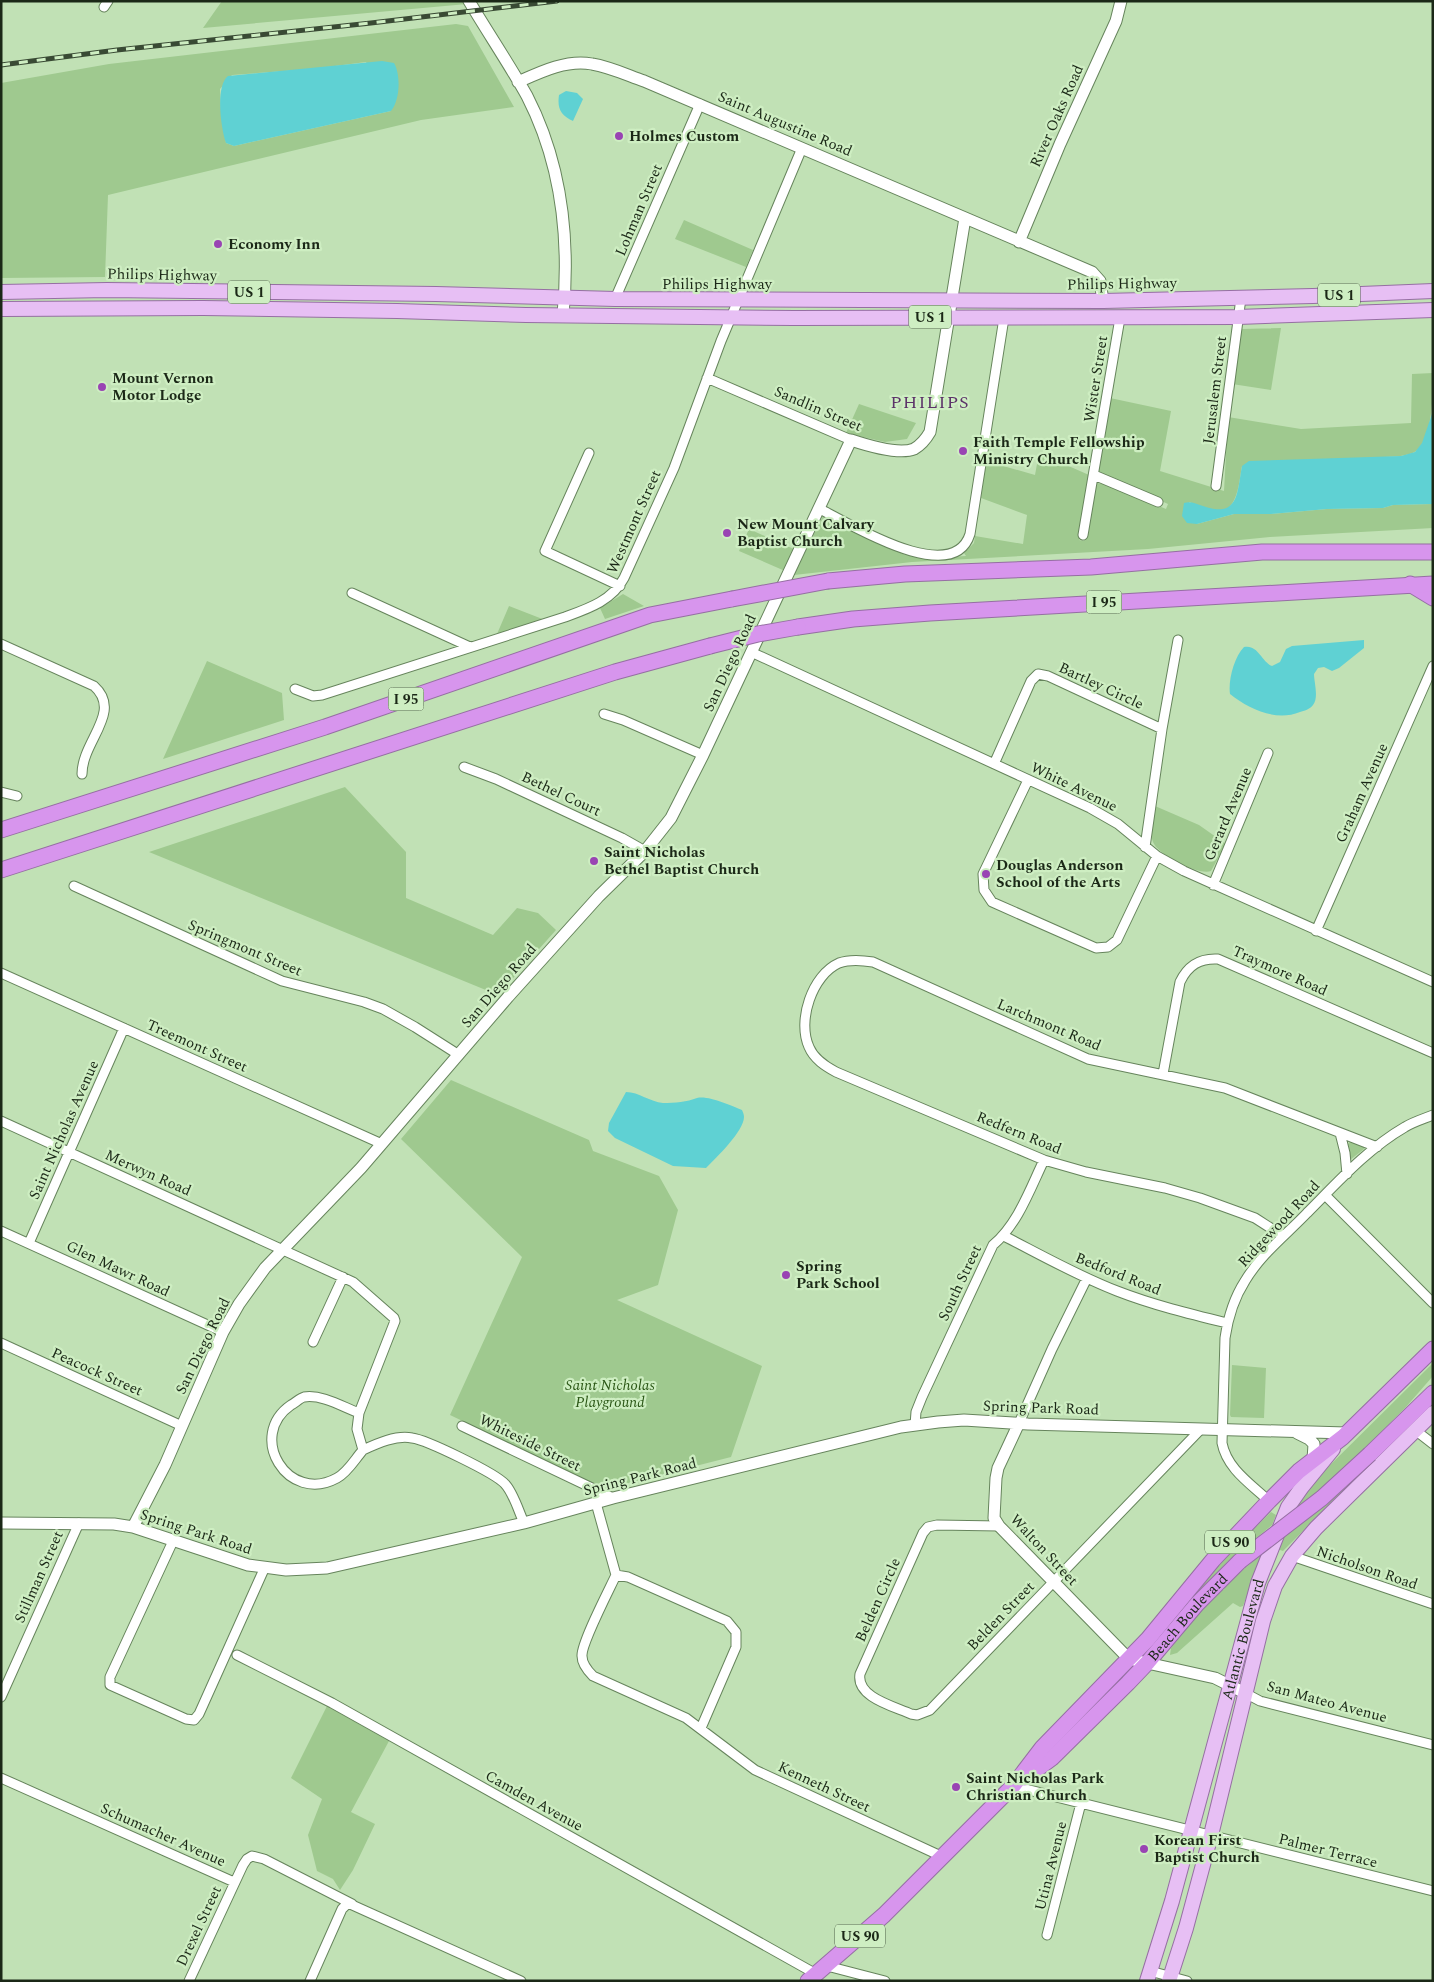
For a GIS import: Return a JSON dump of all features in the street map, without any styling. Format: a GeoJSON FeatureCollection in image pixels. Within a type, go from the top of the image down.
{"type":"FeatureCollection","features":[{"type":"Feature","properties":{"kind":"highway","name":"I 95"},"geometry":{"type":"LineString","coordinates":[[1,830],[325,727],[650,615],[828,581],[904,574],[1091,567],[1262,552],[1428,551]]}},
{"type":"Feature","properties":{"kind":"highway"},"geometry":{"type":"LineString","coordinates":[[1410,584],[1433,598]]}},
{"type":"Feature","properties":{"kind":"highway","name":"I 95"},"geometry":{"type":"LineString","coordinates":[[1,870],[615,672],[758,634],[853,619],[1433,584]]}},
{"type":"Feature","properties":{"kind":"highway","name":"Atlantic Boulevard"},"geometry":{"type":"LineString","coordinates":[[1344,1435],[1433,1349]]}},
{"type":"Feature","properties":{"kind":"highway","name":"Beach Boulevard"},"geometry":{"type":"LineString","coordinates":[[1013,1786],[1052,1758],[1148,1662],[1197,1604],[1240,1561],[1322,1498],[1433,1393]]}},
{"type":"Feature","properties":{"kind":"highway","name":"Beach Boulevard"},"geometry":{"type":"LineString","coordinates":[[817,1974],[878,1921],[1013,1786],[1042,1748],[1129,1659],[1220,1553],[1269,1501],[1299,1472],[1344,1435]]}},
{"type":"Feature","properties":{"kind":"highway"},"geometry":{"type":"LineString","coordinates":[[1310,1477],[1313,1460]]}},
{"type":"Feature","properties":{"kind":"main road","name":"Philips Highway"},"geometry":{"type":"LineString","coordinates":[[1,292],[233,292],[615,299],[1103,301],[1433,291]]}},
{"type":"Feature","properties":{"kind":"main road","name":"US 1"},"geometry":{"type":"LineString","coordinates":[[1,309],[234,309],[790,318],[1238,317],[1433,310]]}},
{"type":"Feature","properties":{"kind":"main road","name":"Atlantic Boulevard"},"geometry":{"type":"LineString","coordinates":[[1170,1979],[1211,1836],[1268,1603],[1292,1556],[1316,1528],[1433,1413]]}},
{"type":"Feature","properties":{"kind":"main road","name":"Atlantic Boulevard"},"geometry":{"type":"LineString","coordinates":[[1149,1976],[1250,1610],[1267,1559],[1288,1507],[1344,1435]]}},
{"type":"Feature","properties":{"kind":"street"},"geometry":{"type":"LineString","coordinates":[[470,1],[518,82],[542,130],[557,178],[565,230],[566,278],[563,315]]}},
{"type":"Feature","properties":{"kind":"street","name":"River Oaks Road"},"geometry":{"type":"LineString","coordinates":[[1019,242],[1060,144],[1116,21],[1121,1]]}},
{"type":"Feature","properties":{"kind":"street","name":"Saint Augustine Road"},"geometry":{"type":"LineString","coordinates":[[518,82],[556,67],[592,64],[644,81],[1095,274],[1100,281],[1103,301]]}},
{"type":"Feature","properties":{"kind":"street","name":"Lohman Street"},"geometry":{"type":"LineString","coordinates":[[615,299],[700,104]]}},
{"type":"Feature","properties":{"kind":"street","name":"Westmont Street"},"geometry":{"type":"LineString","coordinates":[[295,690],[313,696],[322,695],[585,610],[609,597],[620,586],[674,468],[731,316],[802,148]]}},
{"type":"Feature","properties":{"kind":"street"},"geometry":{"type":"LineString","coordinates":[[948,318],[965,218]]}},
{"type":"Feature","properties":{"kind":"street"},"geometry":{"type":"LineString","coordinates":[[71,308],[72,291]]}},
{"type":"Feature","properties":{"kind":"street"},"geometry":{"type":"LineString","coordinates":[[233,292],[234,309]]}},
{"type":"Feature","properties":{"kind":"street"},"geometry":{"type":"LineString","coordinates":[[397,294],[397,311]]}},
{"type":"Feature","properties":{"kind":"street","name":"Jerusalem Street"},"geometry":{"type":"LineString","coordinates":[[1216,486],[1241,298]]}},
{"type":"Feature","properties":{"kind":"street","name":"Sandlin Street"},"geometry":{"type":"LineString","coordinates":[[707,378],[851,440],[872,446],[904,451],[913,449],[926,439],[933,425],[948,318]]}},
{"type":"Feature","properties":{"kind":"street"},"geometry":{"type":"LineString","coordinates":[[820,509],[907,550],[932,556],[948,556],[963,549],[970,534],[1004,318]]}},
{"type":"Feature","properties":{"kind":"street","name":"Wister Street"},"geometry":{"type":"LineString","coordinates":[[1083,535],[1120,318]]}},
{"type":"Feature","properties":{"kind":"street","name":"San Diego Road"},"geometry":{"type":"LineString","coordinates":[[133,1527],[165,1465],[224,1332],[249,1288],[265,1268],[382,1144],[508,997],[599,896],[645,851],[671,818],[820,509],[851,440]]}},
{"type":"Feature","properties":{"kind":"street"},"geometry":{"type":"LineString","coordinates":[[589,453],[545,551],[620,586]]}},
{"type":"Feature","properties":{"kind":"street"},"geometry":{"type":"LineString","coordinates":[[1094,475],[1158,502]]}},
{"type":"Feature","properties":{"kind":"street"},"geometry":{"type":"LineString","coordinates":[[352,593],[470,647]]}},
{"type":"Feature","properties":{"kind":"street"},"geometry":{"type":"LineString","coordinates":[[1145,847],[1162,729],[1178,640]]}},
{"type":"Feature","properties":{"kind":"street"},"geometry":{"type":"LineString","coordinates":[[1,644],[94,686],[105,699],[105,712],[84,757],[82,774]]}},
{"type":"Feature","properties":{"kind":"street","name":"White Avenue"},"geometry":{"type":"LineString","coordinates":[[751,652],[1104,816],[1118,824],[1157,856],[1213,885],[1433,982]]}},
{"type":"Feature","properties":{"kind":"street","name":"Graham Avenue"},"geometry":{"type":"LineString","coordinates":[[1316,931],[1433,666]]}},
{"type":"Feature","properties":{"kind":"street","name":"Bartley Circle"},"geometry":{"type":"LineString","coordinates":[[994,764],[1031,681],[1038,674],[1048,676],[1162,729]]}},
{"type":"Feature","properties":{"kind":"street"},"geometry":{"type":"LineString","coordinates":[[604,714],[623,720],[702,755]]}},
{"type":"Feature","properties":{"kind":"street","name":"Gerard Avenue"},"geometry":{"type":"LineString","coordinates":[[1213,885],[1268,753]]}},
{"type":"Feature","properties":{"kind":"street","name":"Bethel Court"},"geometry":{"type":"LineString","coordinates":[[464,767],[496,779],[622,838],[645,851]]}},
{"type":"Feature","properties":{"kind":"street"},"geometry":{"type":"LineString","coordinates":[[1028,780],[983,874],[984,890],[992,902],[1096,948],[1108,947],[1117,940],[1157,856]]}},
{"type":"Feature","properties":{"kind":"street"},"geometry":{"type":"LineString","coordinates":[[1,792],[17,796]]}},
{"type":"Feature","properties":{"kind":"street","name":"Springmont Street"},"geometry":{"type":"LineString","coordinates":[[74,886],[282,981],[364,1002],[383,1009],[415,1027],[458,1056]]}},
{"type":"Feature","properties":{"kind":"street","name":"Traymore Road"},"geometry":{"type":"LineString","coordinates":[[1163,1074],[1180,982],[1190,966],[1209,959],[1218,959],[1433,1053]]}},
{"type":"Feature","properties":{"kind":"street","name":"Larchmont Road"},"geometry":{"type":"LineString","coordinates":[[813,993],[821,978],[838,964],[849,960],[863,960],[890,970],[1084,1058],[1224,1088],[1377,1147]]}},
{"type":"Feature","properties":{"kind":"street","name":"Treemont Street"},"geometry":{"type":"LineString","coordinates":[[1,973],[382,1144]]}},
{"type":"Feature","properties":{"kind":"street","name":"Redfern Road"},"geometry":{"type":"LineString","coordinates":[[813,993],[807,1008],[804,1034],[809,1048],[824,1066],[1044,1160],[1086,1172],[1165,1188],[1200,1198],[1255,1218],[1283,1236]]}},
{"type":"Feature","properties":{"kind":"street","name":"Saint Nicholas Avenue"},"geometry":{"type":"LineString","coordinates":[[29,1243],[124,1028]]}},
{"type":"Feature","properties":{"kind":"street","name":"Ridgewood Road"},"geometry":{"type":"LineString","coordinates":[[1269,1501],[1230,1464],[1224,1452],[1222,1430],[1227,1323],[1245,1281],[1260,1260],[1283,1236],[1324,1195],[1377,1147],[1406,1127],[1433,1115]]}},
{"type":"Feature","properties":{"kind":"street","name":"Merwyn Road"},"geometry":{"type":"LineString","coordinates":[[1,1121],[283,1249]]}},
{"type":"Feature","properties":{"kind":"street"},"geometry":{"type":"LineString","coordinates":[[1340,1133],[1345,1153],[1347,1174]]}},
{"type":"Feature","properties":{"kind":"street","name":"South Street"},"geometry":{"type":"LineString","coordinates":[[915,1425],[916,1412],[922,1397],[993,1245],[1004,1236],[1015,1220],[1044,1160]]}},
{"type":"Feature","properties":{"kind":"street"},"geometry":{"type":"LineString","coordinates":[[1324,1195],[1433,1303]]}},
{"type":"Feature","properties":{"kind":"street","name":"Glen Mawr Road"},"geometry":{"type":"LineString","coordinates":[[1,1232],[224,1332]]}},
{"type":"Feature","properties":{"kind":"street","name":"Bedford Road"},"geometry":{"type":"LineString","coordinates":[[1004,1236],[1087,1278],[1140,1300],[1227,1323]]}},
{"type":"Feature","properties":{"kind":"street"},"geometry":{"type":"LineString","coordinates":[[283,1249],[353,1282],[394,1318],[395,1322],[358,1413],[357,1429],[364,1450]]}},
{"type":"Feature","properties":{"kind":"street"},"geometry":{"type":"LineString","coordinates":[[313,1342],[343,1277]]}},
{"type":"Feature","properties":{"kind":"street","name":"Walton Street"},"geometry":{"type":"LineString","coordinates":[[1087,1278],[1052,1349],[998,1468],[994,1518],[999,1526],[1052,1582],[1129,1659]]}},
{"type":"Feature","properties":{"kind":"street","name":"Peacock Street"},"geometry":{"type":"LineString","coordinates":[[1,1343],[182,1426]]}},
{"type":"Feature","properties":{"kind":"street"},"geometry":{"type":"LineString","coordinates":[[358,1413],[320,1398],[304,1397],[284,1411],[275,1428],[271,1445],[278,1465],[287,1474],[317,1484],[338,1477],[364,1450],[391,1439],[412,1438],[489,1472],[507,1486],[524,1523]]}},
{"type":"Feature","properties":{"kind":"street","name":"Spring Park Road"},"geometry":{"type":"LineString","coordinates":[[1,1523],[108,1523],[133,1527],[234,1562],[286,1570],[327,1568],[524,1523],[613,1498],[915,1425],[964,1420],[1344,1435]]}},
{"type":"Feature","properties":{"kind":"street","name":"Whiteside Street"},"geometry":{"type":"LineString","coordinates":[[462,1426],[613,1498]]}},
{"type":"Feature","properties":{"kind":"street","name":"Belden Street"},"geometry":{"type":"LineString","coordinates":[[924,1714],[1201,1429]]}},
{"type":"Feature","properties":{"kind":"street"},"geometry":{"type":"LineString","coordinates":[[1415,1430],[1433,1444]]}},
{"type":"Feature","properties":{"kind":"street"},"geometry":{"type":"LineString","coordinates":[[1294,1432],[1306,1437],[1314,1444],[1313,1460]]}},
{"type":"Feature","properties":{"kind":"street"},"geometry":{"type":"LineString","coordinates":[[596,1503],[616,1575],[628,1577],[727,1621],[736,1632],[736,1647],[701,1728]]}},
{"type":"Feature","properties":{"kind":"street","name":"Stillman Street"},"geometry":{"type":"LineString","coordinates":[[1,1697],[79,1523]]}},
{"type":"Feature","properties":{"kind":"street","name":"Belden Circle"},"geometry":{"type":"LineString","coordinates":[[924,1714],[911,1714],[867,1694],[860,1685],[860,1674],[923,1533],[928,1527],[937,1525],[999,1526]]}},
{"type":"Feature","properties":{"kind":"street"},"geometry":{"type":"LineString","coordinates":[[173,1541],[110,1677],[110,1684],[186,1719],[194,1720],[199,1714],[265,1567]]}},
{"type":"Feature","properties":{"kind":"street","name":"Nicholson Road"},"geometry":{"type":"LineString","coordinates":[[1292,1556],[1433,1604]]}},
{"type":"Feature","properties":{"kind":"street","name":"Kenneth Street"},"geometry":{"type":"LineString","coordinates":[[616,1575],[582,1649],[582,1657],[587,1670],[593,1676],[686,1718],[755,1770],[943,1857]]}},
{"type":"Feature","properties":{"kind":"street","name":"Camden Avenue"},"geometry":{"type":"LineString","coordinates":[[236,1655],[332,1703],[817,1974],[885,1981]]}},
{"type":"Feature","properties":{"kind":"street","name":"San Mateo Avenue"},"geometry":{"type":"LineString","coordinates":[[1129,1659],[1215,1678],[1260,1701],[1433,1745]]}},
{"type":"Feature","properties":{"kind":"street","name":"Schumacher Avenue"},"geometry":{"type":"LineString","coordinates":[[1,1778],[234,1882],[247,1859],[256,1856],[350,1905],[521,1981]]}},
{"type":"Feature","properties":{"kind":"street","name":"Palmer Terrace"},"geometry":{"type":"LineString","coordinates":[[1013,1786],[1433,1891]]}},
{"type":"Feature","properties":{"kind":"street","name":"Utina Avenue"},"geometry":{"type":"LineString","coordinates":[[1047,1935],[1081,1803]]}},
{"type":"Feature","properties":{"kind":"street","name":"Drexel Street"},"geometry":{"type":"LineString","coordinates":[[189,1981],[234,1882]]}},
{"type":"Feature","properties":{"kind":"street"},"geometry":{"type":"LineString","coordinates":[[310,1981],[342,1909],[350,1905]]}},
{"type":"Feature","properties":{"kind":"street"},"geometry":{"type":"LineString","coordinates":[[1149,1976],[1187,1981]]}},
{"type":"Feature","properties":{"kind":"green space"},"geometry":{"type":"Polygon","coordinates":[[[222,1],[465,1],[467,4],[203,28],[222,1]]]}},
{"type":"Feature","properties":{"kind":"green space"},"geometry":{"type":"Polygon","coordinates":[[[456,24],[468,26],[514,107],[421,120],[108,195],[105,277],[1,278],[1,83],[109,64],[456,24]],[[366,62],[312,69],[232,75],[220,89],[226,143],[234,146],[391,111],[366,62]]]}},
{"type":"Feature","properties":{"kind":"green space"},"geometry":{"type":"Polygon","coordinates":[[[684,220],[753,250],[746,267],[675,239],[684,220]]]}},
{"type":"Feature","properties":{"kind":"green space"},"geometry":{"type":"Polygon","coordinates":[[[1281,328],[1271,390],[1232,384],[1241,329],[1281,328]]]}},
{"type":"Feature","properties":{"kind":"green space"},"geometry":{"type":"Polygon","coordinates":[[[1433,373],[1429,426],[1422,445],[1416,451],[1401,456],[1242,466],[1236,496],[1228,508],[1223,511],[1215,511],[1189,502],[1197,524],[1234,514],[1271,514],[1327,509],[1383,508],[1393,505],[1433,504],[1433,528],[1270,537],[1148,549],[912,562],[794,575],[823,516],[905,555],[932,558],[966,556],[964,553],[974,543],[975,536],[1023,544],[1027,515],[981,498],[986,461],[1035,475],[1039,453],[1089,475],[1079,540],[1084,541],[1097,483],[1109,485],[1166,509],[1168,504],[1098,472],[1110,398],[1171,411],[1160,471],[1224,491],[1228,417],[1301,429],[1411,423],[1412,374],[1433,373]]]}},
{"type":"Feature","properties":{"kind":"green space"},"geometry":{"type":"Polygon","coordinates":[[[859,404],[916,423],[907,439],[885,442],[846,433],[859,404]]]}},
{"type":"Feature","properties":{"kind":"green space"},"geometry":{"type":"Polygon","coordinates":[[[749,529],[796,550],[785,571],[739,551],[749,529]]]}},
{"type":"Feature","properties":{"kind":"green space"},"geometry":{"type":"Polygon","coordinates":[[[623,594],[644,606],[605,619],[600,608],[623,594]]]}},
{"type":"Feature","properties":{"kind":"green space"},"geometry":{"type":"Polygon","coordinates":[[[509,606],[545,620],[497,634],[509,606]]]}},
{"type":"Feature","properties":{"kind":"green space"},"geometry":{"type":"Polygon","coordinates":[[[207,661],[282,693],[284,720],[163,759],[207,661]]]}},
{"type":"Feature","properties":{"kind":"green space"},"geometry":{"type":"Polygon","coordinates":[[[345,787],[406,852],[406,898],[493,935],[517,908],[538,913],[556,930],[498,995],[149,852],[345,787]]]}},
{"type":"Feature","properties":{"kind":"green space"},"geometry":{"type":"Polygon","coordinates":[[[1155,806],[1199,825],[1226,844],[1211,871],[1205,872],[1188,867],[1170,858],[1156,847],[1151,834],[1155,806]]]}},
{"type":"Feature","properties":{"kind":"green space","name":"Saint Nicholas Playground"},"geometry":{"type":"Polygon","coordinates":[[[451,1080],[589,1140],[593,1151],[659,1176],[678,1210],[658,1285],[617,1300],[762,1366],[731,1457],[605,1489],[450,1415],[522,1257],[401,1139],[451,1080]]]}},
{"type":"Feature","properties":{"kind":"green space"},"geometry":{"type":"Polygon","coordinates":[[[1351,1141],[1365,1147],[1350,1160],[1347,1145],[1351,1141]]]}},
{"type":"Feature","properties":{"kind":"green space"},"geometry":{"type":"Polygon","coordinates":[[[1433,1363],[1433,1376],[1405,1408],[1335,1478],[1345,1489],[1283,1551],[1277,1549],[1292,1513],[1315,1480],[1433,1363]]]}},
{"type":"Feature","properties":{"kind":"green space"},"geometry":{"type":"Polygon","coordinates":[[[1232,1365],[1266,1368],[1264,1418],[1231,1417],[1232,1365]]]}},
{"type":"Feature","properties":{"kind":"green space"},"geometry":{"type":"Polygon","coordinates":[[[1271,1512],[1276,1515],[1272,1525],[1228,1561],[1200,1590],[1198,1589],[1222,1560],[1271,1512]]]}},
{"type":"Feature","properties":{"kind":"green space"},"geometry":{"type":"Polygon","coordinates":[[[1263,1553],[1243,1606],[1240,1607],[1233,1603],[1177,1653],[1170,1655],[1171,1648],[1221,1589],[1224,1590],[1225,1585],[1263,1553]]]}},
{"type":"Feature","properties":{"kind":"green space"},"geometry":{"type":"Polygon","coordinates":[[[327,1706],[389,1741],[351,1812],[375,1824],[353,1870],[340,1890],[333,1879],[317,1871],[308,1835],[322,1799],[291,1778],[327,1706]]]}},
{"type":"Feature","properties":{"kind":"water"},"geometry":{"type":"Polygon","coordinates":[[[382,61],[394,63],[398,74],[398,94],[391,111],[234,146],[226,143],[222,128],[220,98],[224,81],[228,76],[382,61]]]}},
{"type":"Feature","properties":{"kind":"water"},"geometry":{"type":"Polygon","coordinates":[[[566,91],[577,93],[583,99],[573,121],[565,116],[559,108],[559,95],[566,91]]]}},
{"type":"Feature","properties":{"kind":"water"},"geometry":{"type":"Polygon","coordinates":[[[1433,411],[1433,504],[1393,505],[1383,508],[1327,509],[1271,514],[1234,514],[1197,524],[1187,523],[1182,516],[1184,503],[1215,509],[1224,509],[1230,506],[1237,494],[1242,466],[1249,461],[1401,456],[1415,452],[1422,443],[1433,411]]]}},
{"type":"Feature","properties":{"kind":"water"},"geometry":{"type":"Polygon","coordinates":[[[1364,640],[1364,648],[1339,668],[1332,671],[1324,667],[1318,668],[1314,674],[1315,702],[1305,710],[1291,715],[1272,715],[1246,705],[1230,694],[1232,669],[1240,651],[1244,647],[1256,650],[1272,666],[1280,662],[1286,649],[1292,646],[1364,640]]]}},
{"type":"Feature","properties":{"kind":"water"},"geometry":{"type":"Polygon","coordinates":[[[626,1092],[663,1103],[681,1102],[702,1097],[713,1099],[742,1110],[744,1116],[743,1123],[729,1144],[706,1168],[673,1166],[615,1138],[608,1131],[609,1123],[626,1092]]]}},
{"type":"Feature","properties":{"kind":"railway"},"geometry":{"type":"LineString","coordinates":[[1,65],[117,50],[557,1]]}},
{"type":"Feature","properties":{"kind":"place","name":"Holmes Custom"},"geometry":{"type":"Point","coordinates":[619,136]}},
{"type":"Feature","properties":{"kind":"place","name":"Economy Inn"},"geometry":{"type":"Point","coordinates":[218,244]}},
{"type":"Feature","properties":{"kind":"place","name":"Mount Vernon Motor Lodge"},"geometry":{"type":"Point","coordinates":[102,387]}},
{"type":"Feature","properties":{"kind":"place","name":"Faith Temple Fellowship Ministry Church"},"geometry":{"type":"Point","coordinates":[963,451]}},
{"type":"Feature","properties":{"kind":"place","name":"New Mount Calvary Baptist Church"},"geometry":{"type":"Point","coordinates":[727,533]}},
{"type":"Feature","properties":{"kind":"place","name":"Saint Nicholas Bethel Baptist Church"},"geometry":{"type":"Point","coordinates":[594,861]}},
{"type":"Feature","properties":{"kind":"place","name":"Douglas Anderson School of the Arts"},"geometry":{"type":"Point","coordinates":[986,874]}},
{"type":"Feature","properties":{"kind":"place","name":"Spring Park School"},"geometry":{"type":"Point","coordinates":[786,1275]}},
{"type":"Feature","properties":{"kind":"place","name":"Saint Nicholas Park Christian Church"},"geometry":{"type":"Point","coordinates":[956,1787]}},
{"type":"Feature","properties":{"kind":"place","name":"Korean First Baptist Church"},"geometry":{"type":"Point","coordinates":[1144,1849]}},
{"type":"Feature","properties":{"kind":"district","name":"PHILIPS"},"geometry":{"type":"Point","coordinates":[930,402]}}]}
